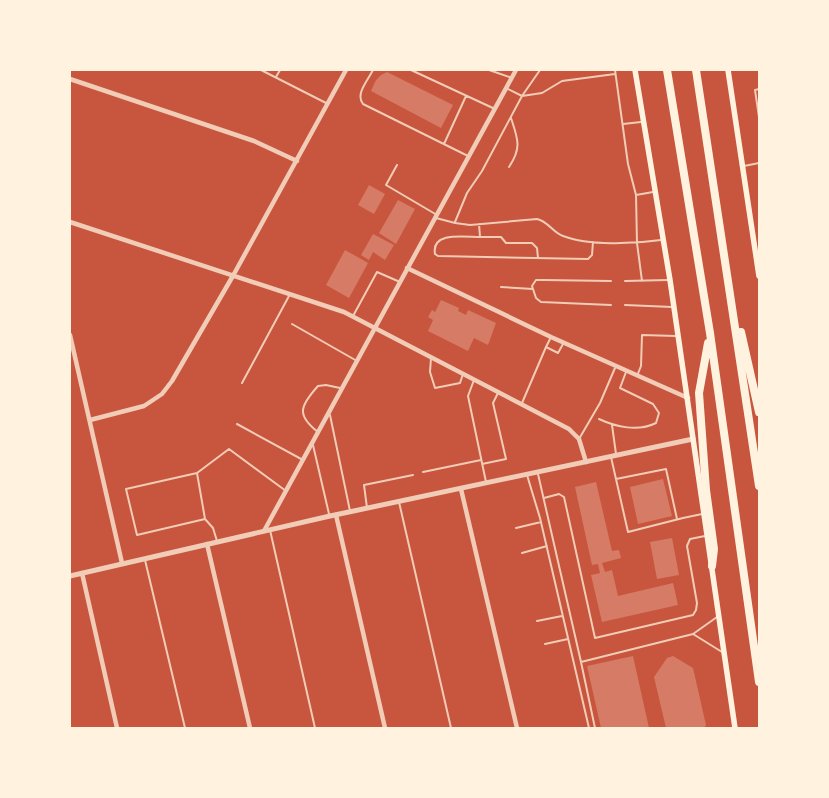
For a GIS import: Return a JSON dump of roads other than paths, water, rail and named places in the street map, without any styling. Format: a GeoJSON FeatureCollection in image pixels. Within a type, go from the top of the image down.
{"type":"FeatureCollection","features":[{"type":"Feature","properties":{"kind":"highway"},"geometry":{"type":"LineString","coordinates":[[667,70],[710,333],[759,682]]}},
{"type":"Feature","properties":{"kind":"highway"},"geometry":{"type":"LineString","coordinates":[[696,70],[759,486]]}},
{"type":"Feature","properties":{"kind":"highway"},"geometry":{"type":"LineString","coordinates":[[728,277],[759,412]]}},
{"type":"Feature","properties":{"kind":"highway"},"geometry":{"type":"LineString","coordinates":[[710,333],[699,393],[706,490],[714,549],[712,566]]}},
{"type":"Feature","properties":{"kind":"main road"},"geometry":{"type":"LineString","coordinates":[[635,70],[664,240],[735,728]]}},
{"type":"Feature","properties":{"kind":"main road"},"geometry":{"type":"LineString","coordinates":[[728,70],[759,276]]}},
{"type":"Feature","properties":{"kind":"street"},"geometry":{"type":"LineString","coordinates":[[90,420],[144,406],[162,394],[180,370],[346,70]]}},
{"type":"Feature","properties":{"kind":"street"},"geometry":{"type":"LineString","coordinates":[[267,530],[286,491],[516,70]]}},
{"type":"Feature","properties":{"kind":"street"},"geometry":{"type":"LineString","coordinates":[[70,79],[260,143],[297,161]]}},
{"type":"Feature","properties":{"kind":"street"},"geometry":{"type":"LineString","coordinates":[[70,222],[234,274],[353,316],[569,429],[579,439],[586,462]]}},
{"type":"Feature","properties":{"kind":"street"},"geometry":{"type":"LineString","coordinates":[[407,268],[615,367],[688,398]]}},
{"type":"Feature","properties":{"kind":"street"},"geometry":{"type":"LineString","coordinates":[[70,335],[122,563]]}},
{"type":"Feature","properties":{"kind":"street"},"geometry":{"type":"LineString","coordinates":[[70,576],[267,530],[693,439]]}},
{"type":"Feature","properties":{"kind":"street"},"geometry":{"type":"LineString","coordinates":[[461,489],[517,728]]}},
{"type":"Feature","properties":{"kind":"street"},"geometry":{"type":"LineString","coordinates":[[333,516],[385,728]]}},
{"type":"Feature","properties":{"kind":"street"},"geometry":{"type":"LineString","coordinates":[[207,544],[250,728]]}},
{"type":"Feature","properties":{"kind":"street"},"geometry":{"type":"LineString","coordinates":[[82,574],[118,728]]}},
{"type":"Feature","properties":{"kind":"lane"},"geometry":{"type":"LineString","coordinates":[[260,70],[328,104]]}},
{"type":"Feature","properties":{"kind":"lane"},"geometry":{"type":"LineString","coordinates":[[276,77],[280,70]]}},
{"type":"Feature","properties":{"kind":"lane"},"geometry":{"type":"LineString","coordinates":[[373,70],[360,95],[360,100],[364,104],[469,156]]}},
{"type":"Feature","properties":{"kind":"lane"},"geometry":{"type":"LineString","coordinates":[[411,70],[495,109]]}},
{"type":"Feature","properties":{"kind":"lane"},"geometry":{"type":"LineString","coordinates":[[489,70],[512,78]]}},
{"type":"Feature","properties":{"kind":"lane"},"geometry":{"type":"LineString","coordinates":[[455,223],[467,193],[482,171],[522,96],[540,70]]}},
{"type":"Feature","properties":{"kind":"lane"},"geometry":{"type":"LineString","coordinates":[[615,70],[628,164],[636,195],[637,243],[642,280]]}},
{"type":"Feature","properties":{"kind":"lane"},"geometry":{"type":"LineString","coordinates":[[506,88],[522,96],[542,93],[562,81],[615,74]]}},
{"type":"Feature","properties":{"kind":"lane"},"geometry":{"type":"LineString","coordinates":[[759,89],[755,90],[759,116]]}},
{"type":"Feature","properties":{"kind":"lane"},"geometry":{"type":"LineString","coordinates":[[444,144],[466,96]]}},
{"type":"Feature","properties":{"kind":"lane"},"geometry":{"type":"LineString","coordinates":[[509,167],[516,156],[518,139],[511,118]]}},
{"type":"Feature","properties":{"kind":"lane"},"geometry":{"type":"LineString","coordinates":[[623,124],[644,122]]}},
{"type":"Feature","properties":{"kind":"lane"},"geometry":{"type":"LineString","coordinates":[[743,166],[759,164]]}},
{"type":"Feature","properties":{"kind":"lane"},"geometry":{"type":"LineString","coordinates":[[397,165],[386,185],[436,216],[455,223],[479,224],[537,219],[542,220],[560,236],[580,241],[637,243],[664,240]]}},
{"type":"Feature","properties":{"kind":"lane"},"geometry":{"type":"LineString","coordinates":[[636,195],[656,192]]}},
{"type":"Feature","properties":{"kind":"lane"},"geometry":{"type":"LineString","coordinates":[[479,224],[480,237]]}},
{"type":"Feature","properties":{"kind":"lane"},"geometry":{"type":"LineString","coordinates":[[538,259],[537,248],[532,243],[506,243],[501,237],[444,237],[438,240],[435,245],[435,254],[438,256],[538,259],[588,259],[592,255],[593,242]]}},
{"type":"Feature","properties":{"kind":"lane"},"geometry":{"type":"LineString","coordinates":[[353,316],[377,272],[400,282]]}},
{"type":"Feature","properties":{"kind":"lane"},"geometry":{"type":"LineString","coordinates":[[611,281],[536,280],[532,286],[536,298],[541,302],[611,304]]}},
{"type":"Feature","properties":{"kind":"lane"},"geometry":{"type":"LineString","coordinates":[[625,281],[670,280]]}},
{"type":"Feature","properties":{"kind":"lane"},"geometry":{"type":"LineString","coordinates":[[502,287],[533,289]]}},
{"type":"Feature","properties":{"kind":"lane"},"geometry":{"type":"LineString","coordinates":[[242,383],[290,294]]}},
{"type":"Feature","properties":{"kind":"lane"},"geometry":{"type":"LineString","coordinates":[[625,305],[674,307]]}},
{"type":"Feature","properties":{"kind":"lane"},"geometry":{"type":"LineString","coordinates":[[292,324],[357,361]]}},
{"type":"Feature","properties":{"kind":"lane"},"geometry":{"type":"LineString","coordinates":[[637,376],[641,366],[642,335],[678,336]]}},
{"type":"Feature","properties":{"kind":"lane"},"geometry":{"type":"LineString","coordinates":[[521,405],[551,337]]}},
{"type":"Feature","properties":{"kind":"lane"},"geometry":{"type":"LineString","coordinates":[[546,347],[558,353],[564,343]]}},
{"type":"Feature","properties":{"kind":"lane"},"geometry":{"type":"LineString","coordinates":[[431,357],[430,372],[434,388],[460,382],[463,374]]}},
{"type":"Feature","properties":{"kind":"lane"},"geometry":{"type":"LineString","coordinates":[[579,439],[600,403],[615,367]]}},
{"type":"Feature","properties":{"kind":"lane"},"geometry":{"type":"LineString","coordinates":[[599,419],[627,428],[650,426],[656,423],[659,413],[653,404],[620,388],[626,372]]}},
{"type":"Feature","properties":{"kind":"lane"},"geometry":{"type":"LineString","coordinates":[[474,380],[468,396],[486,484]]}},
{"type":"Feature","properties":{"kind":"lane"},"geometry":{"type":"LineString","coordinates":[[318,432],[306,423],[302,416],[305,405],[318,386],[326,385],[342,388]]}},
{"type":"Feature","properties":{"kind":"lane"},"geometry":{"type":"LineString","coordinates":[[482,464],[506,459],[494,403],[498,393]]}},
{"type":"Feature","properties":{"kind":"lane"},"geometry":{"type":"LineString","coordinates":[[329,413],[350,512]]}},
{"type":"Feature","properties":{"kind":"lane"},"geometry":{"type":"LineString","coordinates":[[237,424],[303,460]]}},
{"type":"Feature","properties":{"kind":"lane"},"geometry":{"type":"LineString","coordinates":[[612,424],[616,479],[628,532],[704,514]]}},
{"type":"Feature","properties":{"kind":"lane"},"geometry":{"type":"LineString","coordinates":[[312,443],[333,516]]}},
{"type":"Feature","properties":{"kind":"lane"},"geometry":{"type":"LineString","coordinates":[[205,519],[137,535],[126,489],[197,473],[229,449],[286,491]]}},
{"type":"Feature","properties":{"kind":"lane"},"geometry":{"type":"LineString","coordinates":[[423,472],[481,460]]}},
{"type":"Feature","properties":{"kind":"lane"},"geometry":{"type":"LineString","coordinates":[[616,479],[666,469],[678,519]]}},
{"type":"Feature","properties":{"kind":"lane"},"geometry":{"type":"LineString","coordinates":[[538,472],[595,728]]}},
{"type":"Feature","properties":{"kind":"lane"},"geometry":{"type":"LineString","coordinates":[[197,473],[205,519],[213,528],[217,542]]}},
{"type":"Feature","properties":{"kind":"lane"},"geometry":{"type":"LineString","coordinates":[[367,509],[364,486],[413,475]]}},
{"type":"Feature","properties":{"kind":"lane"},"geometry":{"type":"LineString","coordinates":[[527,475],[542,522],[589,728]]}},
{"type":"Feature","properties":{"kind":"lane"},"geometry":{"type":"LineString","coordinates":[[544,498],[559,494],[564,497],[595,638],[693,614],[697,603],[687,546],[690,539],[707,536]]}},
{"type":"Feature","properties":{"kind":"lane"},"geometry":{"type":"LineString","coordinates":[[399,502],[451,728]]}},
{"type":"Feature","properties":{"kind":"lane"},"geometry":{"type":"LineString","coordinates":[[516,528],[542,522]]}},
{"type":"Feature","properties":{"kind":"lane"},"geometry":{"type":"LineString","coordinates":[[267,530],[315,728]]}},
{"type":"Feature","properties":{"kind":"lane"},"geometry":{"type":"LineString","coordinates":[[522,553],[547,546]]}},
{"type":"Feature","properties":{"kind":"lane"},"geometry":{"type":"LineString","coordinates":[[145,558],[185,728]]}},
{"type":"Feature","properties":{"kind":"lane"},"geometry":{"type":"LineString","coordinates":[[538,621],[562,616]]}},
{"type":"Feature","properties":{"kind":"lane"},"geometry":{"type":"LineString","coordinates":[[581,662],[693,634],[718,616]]}},
{"type":"Feature","properties":{"kind":"lane"},"geometry":{"type":"LineString","coordinates":[[693,634],[724,653]]}},
{"type":"Feature","properties":{"kind":"lane"},"geometry":{"type":"LineString","coordinates":[[545,644],[568,639]]}}]}
